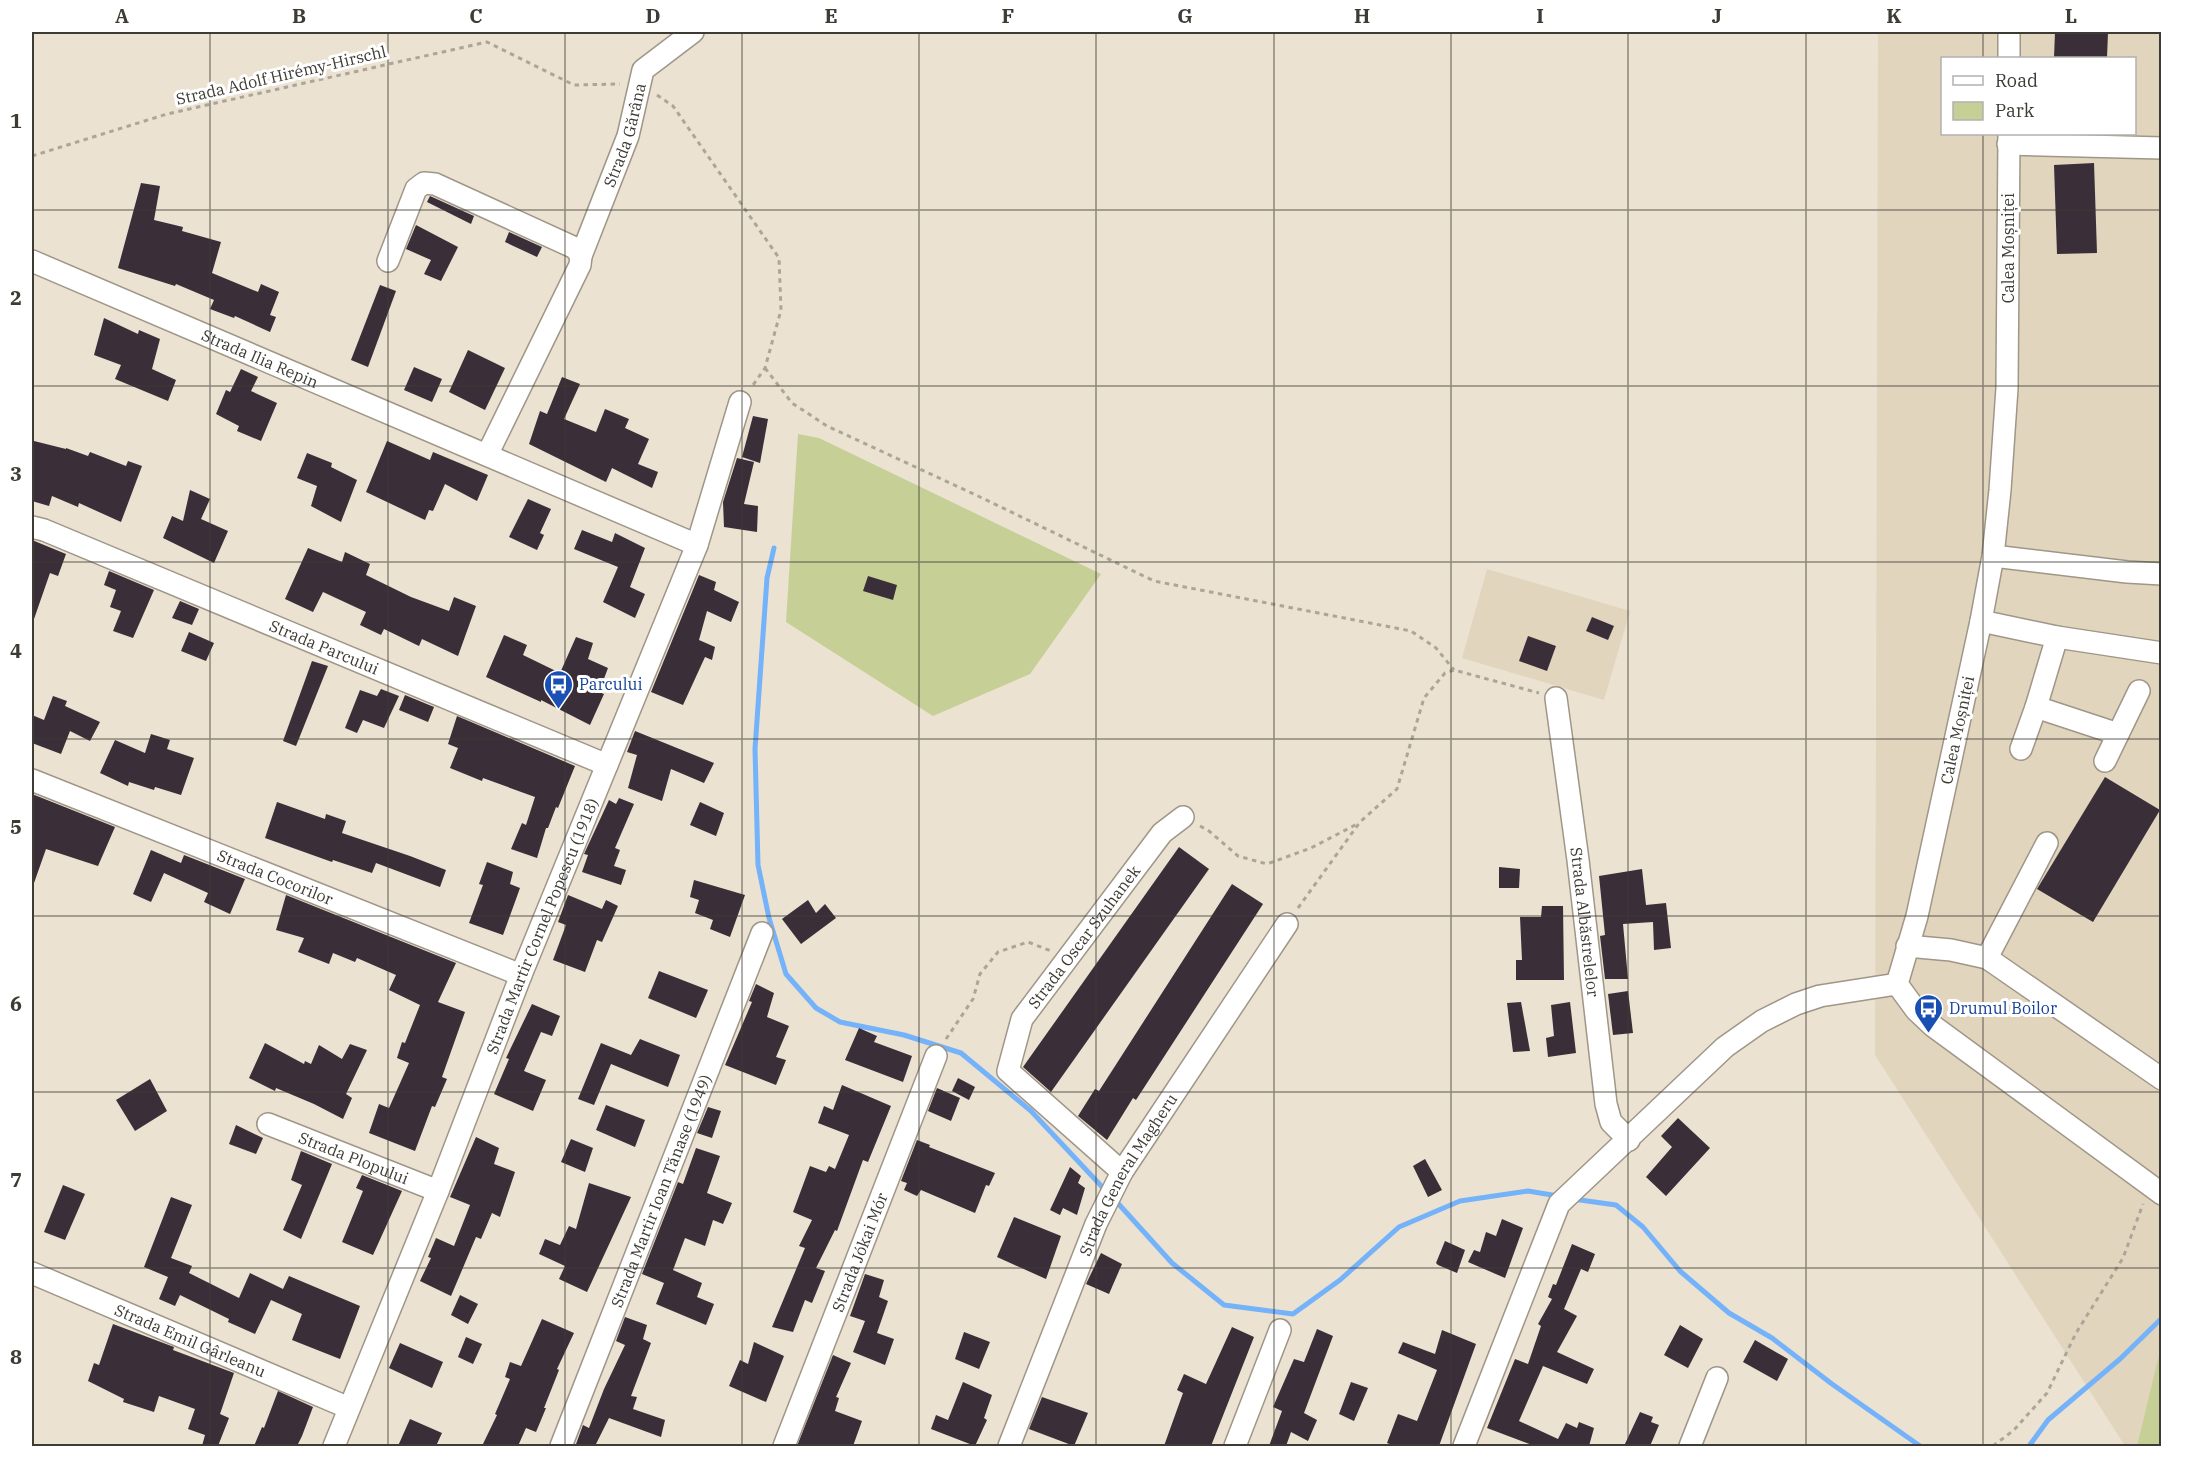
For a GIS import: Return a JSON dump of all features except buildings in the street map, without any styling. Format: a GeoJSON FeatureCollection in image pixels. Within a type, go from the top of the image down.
{"type":"FeatureCollection","features":[{"type":"Feature","properties":{"kind":"street","name":"Strada Gărâna"},"geometry":{"type":"LineString","coordinates":[[581,256],[628,136],[643,70],[693,32]]}},
{"type":"Feature","properties":{"kind":"street"},"geometry":{"type":"LineString","coordinates":[[2009,32],[2009,57]]}},
{"type":"Feature","properties":{"kind":"street"},"geometry":{"type":"LineString","coordinates":[[2008,139],[2162,148]]}},
{"type":"Feature","properties":{"kind":"street","name":"Calea Moșniței"},"geometry":{"type":"LineString","coordinates":[[1897,984],[1917,916],[1993,556],[2007,388],[2008,139]]}},
{"type":"Feature","properties":{"kind":"street"},"geometry":{"type":"LineString","coordinates":[[388,261],[416,189],[424,183],[435,184],[575,248],[581,256],[580,265],[487,455]]}},
{"type":"Feature","properties":{"kind":"street","name":"Strada Ilia Repin"},"geometry":{"type":"LineString","coordinates":[[32,261],[697,544]]}},
{"type":"Feature","properties":{"kind":"street","name":"Strada Martir Cornel Popescu (1918)"},"geometry":{"type":"LineString","coordinates":[[334,1446],[438,1191],[521,975],[697,544],[740,402]]}},
{"type":"Feature","properties":{"kind":"street","name":"Strada Parcului"},"geometry":{"type":"LineString","coordinates":[[38,528],[607,765]]}},
{"type":"Feature","properties":{"kind":"street"},"geometry":{"type":"LineString","coordinates":[[1993,556],[2162,574]]}},
{"type":"Feature","properties":{"kind":"street"},"geometry":{"type":"LineString","coordinates":[[1981,621],[2057,637],[2162,653]]}},
{"type":"Feature","properties":{"kind":"street"},"geometry":{"type":"LineString","coordinates":[[2021,749],[2037,707],[2057,637]]}},
{"type":"Feature","properties":{"kind":"street"},"geometry":{"type":"LineString","coordinates":[[2105,761],[2139,691]]}},
{"type":"Feature","properties":{"kind":"street","name":"Strada Albăstrelelor"},"geometry":{"type":"LineString","coordinates":[[1556,698],[1578,860],[1606,1104],[1611,1122],[1629,1140]]}},
{"type":"Feature","properties":{"kind":"street"},"geometry":{"type":"LineString","coordinates":[[2037,707],[2118,734]]}},
{"type":"Feature","properties":{"kind":"street","name":"Strada Cocorilor"},"geometry":{"type":"LineString","coordinates":[[32,780],[521,975]]}},
{"type":"Feature","properties":{"kind":"street","name":"Strada Oscar Szuhanek"},"geometry":{"type":"LineString","coordinates":[[1122,1172],[1008,1071],[1022,1019],[1162,833],[1183,817]]}},
{"type":"Feature","properties":{"kind":"street"},"geometry":{"type":"LineString","coordinates":[[1987,958],[2047,843]]}},
{"type":"Feature","properties":{"kind":"street","name":"Strada General Magheru"},"geometry":{"type":"LineString","coordinates":[[1009,1446],[1096,1224],[1122,1172],[1287,924]]}},
{"type":"Feature","properties":{"kind":"street","name":"Strada Martir Ioan Tănase (1949)"},"geometry":{"type":"LineString","coordinates":[[561,1446],[762,933]]}},
{"type":"Feature","properties":{"kind":"street"},"geometry":{"type":"LineString","coordinates":[[1907,946],[1951,950],[1987,958],[2159,1072]]}},
{"type":"Feature","properties":{"kind":"street"},"geometry":{"type":"LineString","coordinates":[[1464,1446],[1559,1204],[1725,1047],[1762,1021],[1796,1004],[1820,996],[1897,984],[1916,1010],[1933,1026],[2156,1190]]}},
{"type":"Feature","properties":{"kind":"street","name":"Strada Jókai Mór"},"geometry":{"type":"LineString","coordinates":[[784,1446],[936,1056]]}},
{"type":"Feature","properties":{"kind":"street","name":"Strada Plopului"},"geometry":{"type":"LineString","coordinates":[[268,1124],[438,1191]]}},
{"type":"Feature","properties":{"kind":"street","name":"Strada Emil Gârleanu"},"geometry":{"type":"LineString","coordinates":[[32,1273],[349,1408]]}},
{"type":"Feature","properties":{"kind":"street"},"geometry":{"type":"LineString","coordinates":[[1235,1446],[1280,1330]]}},
{"type":"Feature","properties":{"kind":"street"},"geometry":{"type":"LineString","coordinates":[[1690,1446],[1717,1378]]}},
{"type":"Feature","properties":{"kind":"path","name":"Strada Adolf Hirémy-Hirschl"},"geometry":{"type":"LineString","coordinates":[[32,156],[167,114],[487,42],[574,85],[639,84]]}},
{"type":"Feature","properties":{"kind":"path"},"geometry":{"type":"LineString","coordinates":[[639,84],[673,106],[779,258],[781,310],[765,368],[740,402]]}},
{"type":"Feature","properties":{"kind":"path"},"geometry":{"type":"LineString","coordinates":[[765,368],[792,403],[827,426],[1154,581],[1411,631],[1436,648],[1454,670]]}},
{"type":"Feature","properties":{"kind":"path"},"geometry":{"type":"LineString","coordinates":[[1287,924],[1360,822],[1397,789],[1424,698],[1444,673],[1454,670],[1556,698]]}},
{"type":"Feature","properties":{"kind":"path"},"geometry":{"type":"LineString","coordinates":[[1183,817],[1209,831],[1238,856],[1266,864],[1311,848],[1360,822]]}},
{"type":"Feature","properties":{"kind":"path"},"geometry":{"type":"LineString","coordinates":[[936,1056],[973,999],[980,974],[998,952],[1028,942],[1068,957]]}},
{"type":"Feature","properties":{"kind":"path"},"geometry":{"type":"LineString","coordinates":[[1993,1446],[2014,1430],[2047,1393],[2076,1333],[2123,1258],[2156,1190]]}},
{"type":"Feature","properties":{"kind":"shaded area"},"geometry":{"type":"Polygon","coordinates":[[[1878,32],[2161,32],[2162,1347],[2137,1446],[2125,1446],[1875,1055],[1878,32]]]}},
{"type":"Feature","properties":{"kind":"shaded area"},"geometry":{"type":"Polygon","coordinates":[[[1487,569],[1630,611],[1604,700],[1462,658],[1487,569]]]}},
{"type":"Feature","properties":{"kind":"green space"},"geometry":{"type":"Polygon","coordinates":[[[798,434],[819,438],[1101,574],[1030,674],[933,716],[786,622],[798,434]]]}},
{"type":"Feature","properties":{"kind":"green space"},"geometry":{"type":"Polygon","coordinates":[[[2161,1347],[2161,1446],[2137,1446],[2161,1347]]]}},
{"type":"Feature","properties":{"kind":"waterway"},"geometry":{"type":"LineString","coordinates":[[774,548],[767,578],[755,749],[758,865],[769,918],[786,974],[816,1008],[840,1022],[904,1035],[961,1053],[1031,1111],[1106,1191]]}},
{"type":"Feature","properties":{"kind":"waterway"},"geometry":{"type":"LineString","coordinates":[[1115,1200],[1172,1263],[1224,1305],[1293,1314],[1340,1280],[1399,1227],[1460,1201],[1528,1191],[1558,1196]]}},
{"type":"Feature","properties":{"kind":"waterway"},"geometry":{"type":"LineString","coordinates":[[1573,1199],[1616,1205],[1643,1227],[1680,1271],[1729,1313],[1772,1338],[1920,1446]]}},
{"type":"Feature","properties":{"kind":"waterway"},"geometry":{"type":"LineString","coordinates":[[2029,1446],[2048,1420],[2120,1359],[2162,1318]]}},
{"type":"Feature","properties":{"kind":"place","name":"Parcului"},"geometry":{"type":"Point","coordinates":[558,710]}},
{"type":"Feature","properties":{"kind":"place","name":"Drumul Boilor"},"geometry":{"type":"Point","coordinates":[1928,1034]}}]}
